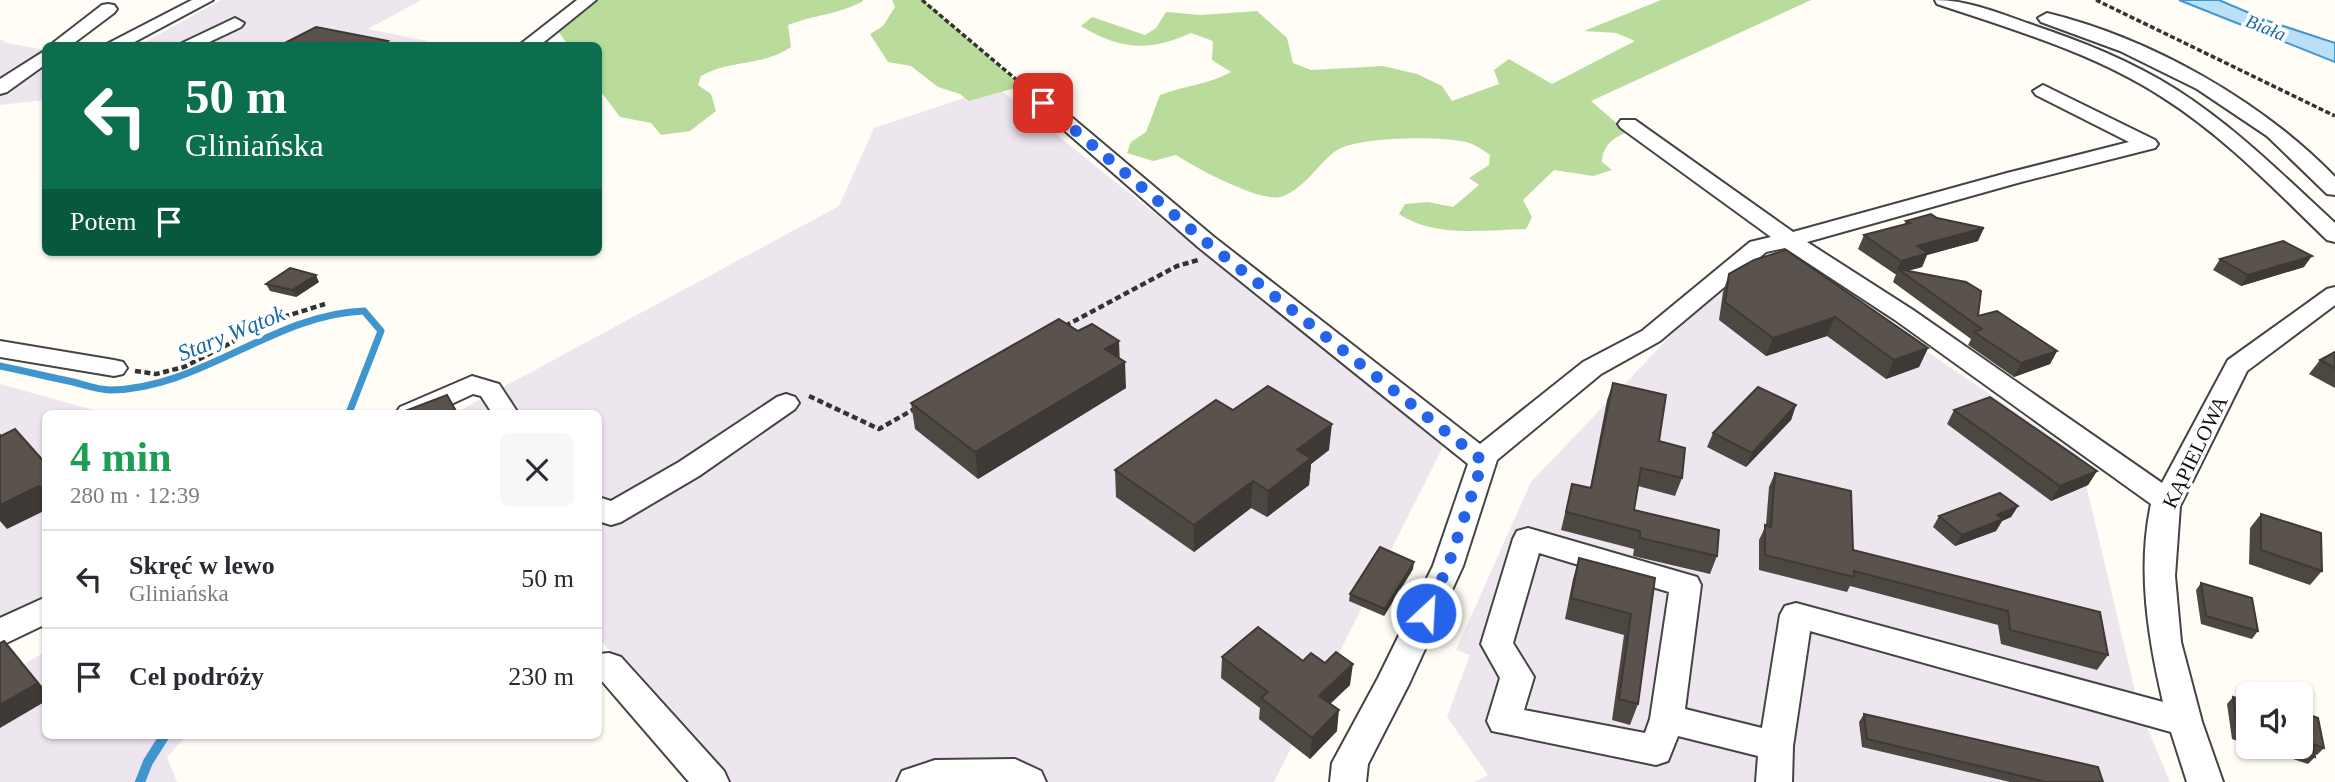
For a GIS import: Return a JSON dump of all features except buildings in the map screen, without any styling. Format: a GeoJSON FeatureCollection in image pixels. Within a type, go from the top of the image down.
{"type":"FeatureCollection","features":[{"type":"Feature","properties":{"kind":"street"},"geometry":{"type":"LineString","coordinates":[[120,42],[205,0]]}},
{"type":"Feature","properties":{"kind":"street"},"geometry":{"type":"LineString","coordinates":[[1943,0],[2117,64],[2171,94],[2233,141],[2335,235]]}},
{"type":"Feature","properties":{"kind":"street"},"geometry":{"type":"LineString","coordinates":[[1993,0],[2126,47],[2228,100],[2262,121],[2309,159],[2335,189]]}},
{"type":"Feature","properties":{"kind":"street"},"geometry":{"type":"LineString","coordinates":[[63,42],[108,9]]}},
{"type":"Feature","properties":{"kind":"street"},"geometry":{"type":"LineString","coordinates":[[194,42],[234,23]]}},
{"type":"Feature","properties":{"kind":"street"},"geometry":{"type":"LineString","coordinates":[[0,89],[42,58]]}},
{"type":"Feature","properties":{"kind":"street"},"geometry":{"type":"LineString","coordinates":[[1480,459],[1592,368],[1651,336],[1758,247],[2014,177],[2148,144],[2043,91]]}},
{"type":"Feature","properties":{"kind":"street"},"geometry":{"type":"LineString","coordinates":[[1043,103],[1222,254],[1483,461],[1448,566],[1392,684],[1350,763],[1348,782]]}},
{"type":"Feature","properties":{"kind":"street"},"geometry":{"type":"LineString","coordinates":[[1628,124],[1789,240],[1904,315],[2167,501]]}},
{"type":"Feature","properties":{"kind":"street","name":"KĄPIELOWA"},"geometry":{"type":"LineString","coordinates":[[2206,782],[2185,722],[2165,642],[2160,576],[2167,501],[2237,366],[2333,297]]}},
{"type":"Feature","properties":{"kind":"street"},"geometry":{"type":"LineString","coordinates":[[0,349],[114,368]]}},
{"type":"Feature","properties":{"kind":"street"},"geometry":{"type":"LineString","coordinates":[[415,410],[472,384],[491,390],[503,410]]}},
{"type":"Feature","properties":{"kind":"street"},"geometry":{"type":"LineString","coordinates":[[602,509],[611,515],[689,469],[786,404]]}},
{"type":"Feature","properties":{"kind":"street"},"geometry":{"type":"LineString","coordinates":[[1528,539],[1686,586],[1667,719],[1656,750],[1504,721],[1517,677],[1497,644],[1528,539]]}},
{"type":"Feature","properties":{"kind":"street"},"geometry":{"type":"LineString","coordinates":[[0,633],[42,611]]}},
{"type":"Feature","properties":{"kind":"street"},"geometry":{"type":"LineString","coordinates":[[1774,782],[1776,746],[1796,615],[2185,722]]}},
{"type":"Feature","properties":{"kind":"street"},"geometry":{"type":"LineString","coordinates":[[602,667],[609,666],[711,782]]}},
{"type":"Feature","properties":{"kind":"street"},"geometry":{"type":"LineString","coordinates":[[1667,719],[1776,746]]}},
{"type":"Feature","properties":{"kind":"street"},"geometry":{"type":"LineString","coordinates":[[915,782],[935,775],[1015,774],[1028,782]]}},
{"type":"Feature","properties":{"kind":"lane"},"geometry":{"type":"LineString","coordinates":[[532,42],[588,0]]}},
{"type":"Feature","properties":{"kind":"path"},"geometry":{"type":"LineString","coordinates":[[922,0],[1043,103]]}},
{"type":"Feature","properties":{"kind":"path"},"geometry":{"type":"LineString","coordinates":[[2096,0],[2335,116]]}},
{"type":"Feature","properties":{"kind":"path"},"geometry":{"type":"LineString","coordinates":[[1055,331],[1177,265],[1222,254]]}},
{"type":"Feature","properties":{"kind":"path"},"geometry":{"type":"LineString","coordinates":[[114,368],[156,374],[184,367],[277,319],[325,304]]}},
{"type":"Feature","properties":{"kind":"path"},"geometry":{"type":"LineString","coordinates":[[786,404],[806,394],[879,429],[925,403]]}},
{"type":"Feature","properties":{"kind":"shaded area"},"geometry":{"type":"Polygon","coordinates":[[[221,0],[421,0],[368,29],[427,41],[425,42],[145,42],[221,0]]]}},
{"type":"Feature","properties":{"kind":"shaded area"},"geometry":{"type":"Polygon","coordinates":[[[0,39],[7,43],[42,49],[42,100],[0,105],[0,39]]]}},
{"type":"Feature","properties":{"kind":"shaded area"},"geometry":{"type":"Polygon","coordinates":[[[997,87],[1444,445],[1274,782],[719,782],[602,642],[602,410],[461,410],[839,206],[874,128],[997,87]]]}},
{"type":"Feature","properties":{"kind":"shaded area"},"geometry":{"type":"Polygon","coordinates":[[[1778,250],[2079,455],[2139,708],[2170,782],[1475,782],[1488,775],[1447,717],[1470,655],[1456,650],[1531,482],[1722,282],[1778,250]]]}},
{"type":"Feature","properties":{"kind":"shaded area"},"geometry":{"type":"Polygon","coordinates":[[[0,384],[93,410],[42,410],[42,624],[0,648],[0,384]]]}},
{"type":"Feature","properties":{"kind":"shaded area"},"geometry":{"type":"Polygon","coordinates":[[[42,654],[42,739],[183,739],[167,757],[177,782],[0,782],[0,678],[42,654]]]}},
{"type":"Feature","properties":{"kind":"green space"},"geometry":{"type":"Polygon","coordinates":[[[593,0],[863,0],[846,9],[788,25],[791,47],[780,53],[769,58],[723,67],[701,76],[698,85],[711,94],[716,111],[690,131],[661,135],[651,123],[620,117],[602,93],[602,42],[566,42],[556,28],[593,0]]]}},
{"type":"Feature","properties":{"kind":"green space"},"geometry":{"type":"Polygon","coordinates":[[[892,0],[923,0],[1022,86],[969,101],[960,94],[938,87],[911,66],[888,62],[870,34],[883,26],[895,7],[892,0]]]}},
{"type":"Feature","properties":{"kind":"green space"},"geometry":{"type":"Polygon","coordinates":[[[1661,0],[1811,0],[1591,101],[1627,132],[1613,140],[1604,151],[1602,162],[1612,170],[1593,176],[1554,170],[1523,200],[1532,217],[1526,229],[1444,230],[1413,222],[1399,214],[1405,204],[1428,202],[1453,207],[1479,185],[1469,178],[1489,165],[1490,155],[1466,142],[1398,139],[1345,147],[1334,152],[1295,189],[1280,197],[1270,197],[1243,189],[1176,155],[1153,161],[1127,153],[1131,142],[1146,132],[1160,95],[1231,72],[1212,60],[1213,41],[1191,33],[1162,43],[1135,46],[1109,40],[1081,26],[1092,17],[1145,35],[1156,28],[1166,12],[1201,15],[1257,11],[1287,38],[1293,63],[1311,70],[1383,66],[1417,74],[1442,86],[1452,101],[1499,84],[1494,70],[1509,59],[1552,84],[1635,41],[1616,33],[1584,31],[1661,0]]]}},
{"type":"Feature","properties":{"kind":"water","name":"Biała"},"geometry":{"type":"Polygon","coordinates":[[[2179,0],[2219,0],[2268,21],[2335,43],[2335,62],[2179,0]]]}},
{"type":"Feature","properties":{"kind":"waterway","name":"Stary Wątok"},"geometry":{"type":"LineString","coordinates":[[0,366],[101,389],[143,386],[175,378],[299,324],[331,315],[364,311],[381,331],[350,410]]}},
{"type":"Feature","properties":{"kind":"waterway","name":"Stary Wątok"},"geometry":{"type":"LineString","coordinates":[[140,782],[148,762],[162,739]]}},
{"type":"Feature","properties":{"kind":"route"},"geometry":{"type":"LineString","coordinates":[[1043,103],[1206,242],[1483,461],[1448,566],[1426,613]]}}]}
